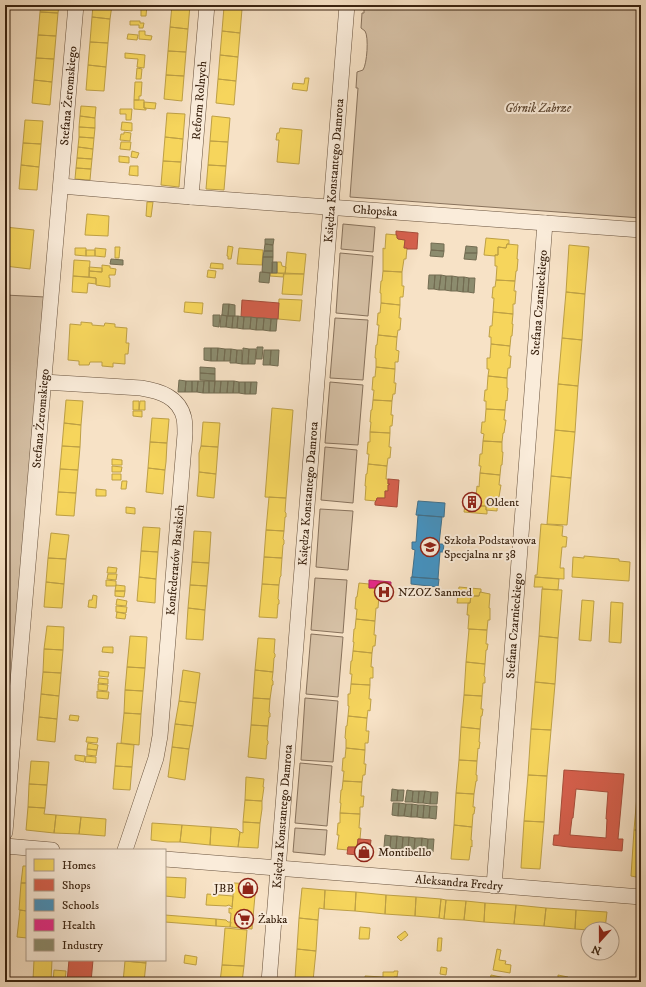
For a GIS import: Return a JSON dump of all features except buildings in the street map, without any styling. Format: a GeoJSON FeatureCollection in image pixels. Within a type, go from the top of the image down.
{"type":"FeatureCollection","features":[{"type":"Feature","properties":{"kind":"street","name":"Stefana Żeromskiego"},"geometry":{"type":"LineString","coordinates":[[5,832],[76,5]]}},
{"type":"Feature","properties":{"kind":"street","name":"Reform Rolnych"},"geometry":{"type":"LineString","coordinates":[[191,196],[207,5]]}},
{"type":"Feature","properties":{"kind":"street","name":"Księdza Konstantego Damrota"},"geometry":{"type":"LineString","coordinates":[[269,982],[347,5]]}},
{"type":"Feature","properties":{"kind":"street","name":"Chłopska"},"geometry":{"type":"LineString","coordinates":[[61,186],[641,230]]}},
{"type":"Feature","properties":{"kind":"street","name":"Stefana Czarnieckiego"},"geometry":{"type":"LineString","coordinates":[[494,886],[545,222]]}},
{"type":"Feature","properties":{"kind":"street","name":"Konfederatów Barskich"},"geometry":{"type":"LineString","coordinates":[[44,382],[142,388],[155,391],[168,396],[179,406],[184,418],[185,434],[160,736],[156,758],[126,849]]}},
{"type":"Feature","properties":{"kind":"street"},"geometry":{"type":"LineString","coordinates":[[5,846],[40,849]]}},
{"type":"Feature","properties":{"kind":"street","name":"Aleksandra Fredry"},"geometry":{"type":"LineString","coordinates":[[166,859],[641,897]]}},
{"type":"Feature","properties":{"kind":"green space","name":"Górnik Zabrze"},"geometry":{"type":"Polygon","coordinates":[[[364,5],[641,5],[641,218],[350,197],[358,88],[356,88],[357,72],[363,70],[366,62],[367,50],[366,34],[361,28],[364,5]]]}},
{"type":"Feature","properties":{"kind":"green space"},"geometry":{"type":"Polygon","coordinates":[[[343,224],[375,227],[373,252],[341,249],[343,224]]]}},
{"type":"Feature","properties":{"kind":"green space"},"geometry":{"type":"Polygon","coordinates":[[[340,253],[373,256],[368,316],[336,313],[340,253]]]}},
{"type":"Feature","properties":{"kind":"green space"},"geometry":{"type":"Polygon","coordinates":[[[5,295],[45,297],[5,788],[5,295]]]}},
{"type":"Feature","properties":{"kind":"green space"},"geometry":{"type":"Polygon","coordinates":[[[335,318],[368,320],[363,380],[330,378],[335,318]]]}},
{"type":"Feature","properties":{"kind":"green space"},"geometry":{"type":"Polygon","coordinates":[[[330,382],[363,385],[358,445],[325,443],[330,382]]]}},
{"type":"Feature","properties":{"kind":"green space"},"geometry":{"type":"Polygon","coordinates":[[[325,447],[357,450],[353,503],[321,500],[325,447]]]}},
{"type":"Feature","properties":{"kind":"green space"},"geometry":{"type":"Polygon","coordinates":[[[320,509],[353,511],[348,570],[316,567],[320,509]]]}},
{"type":"Feature","properties":{"kind":"green space"},"geometry":{"type":"Polygon","coordinates":[[[315,578],[347,580],[343,633],[311,630],[315,578]]]}},
{"type":"Feature","properties":{"kind":"green space"},"geometry":{"type":"Polygon","coordinates":[[[311,634],[343,637],[338,697],[306,694],[311,634]]]}},
{"type":"Feature","properties":{"kind":"green space"},"geometry":{"type":"Polygon","coordinates":[[[305,698],[338,701],[333,762],[301,760],[305,698]]]}},
{"type":"Feature","properties":{"kind":"green space"},"geometry":{"type":"Polygon","coordinates":[[[300,763],[332,766],[327,826],[295,823],[300,763]]]}},
{"type":"Feature","properties":{"kind":"green space"},"geometry":{"type":"Polygon","coordinates":[[[295,828],[327,830],[325,855],[293,852],[295,828]]]}},
{"type":"Feature","properties":{"kind":"place","name":"Oldent"},"geometry":{"type":"Point","coordinates":[472,502]}},
{"type":"Feature","properties":{"kind":"place","name":"Szkoła Podstawowa Specjalna nr 38"},"geometry":{"type":"Point","coordinates":[430,547]}},
{"type":"Feature","properties":{"kind":"place","name":"NZOZ Sanmed"},"geometry":{"type":"Point","coordinates":[384,592]}},
{"type":"Feature","properties":{"kind":"place","name":"Montibello"},"geometry":{"type":"Point","coordinates":[364,852]}},
{"type":"Feature","properties":{"kind":"place","name":"JBB"},"geometry":{"type":"Point","coordinates":[248,888]}},
{"type":"Feature","properties":{"kind":"place","name":"Żabka"},"geometry":{"type":"Point","coordinates":[244,919]}}]}
